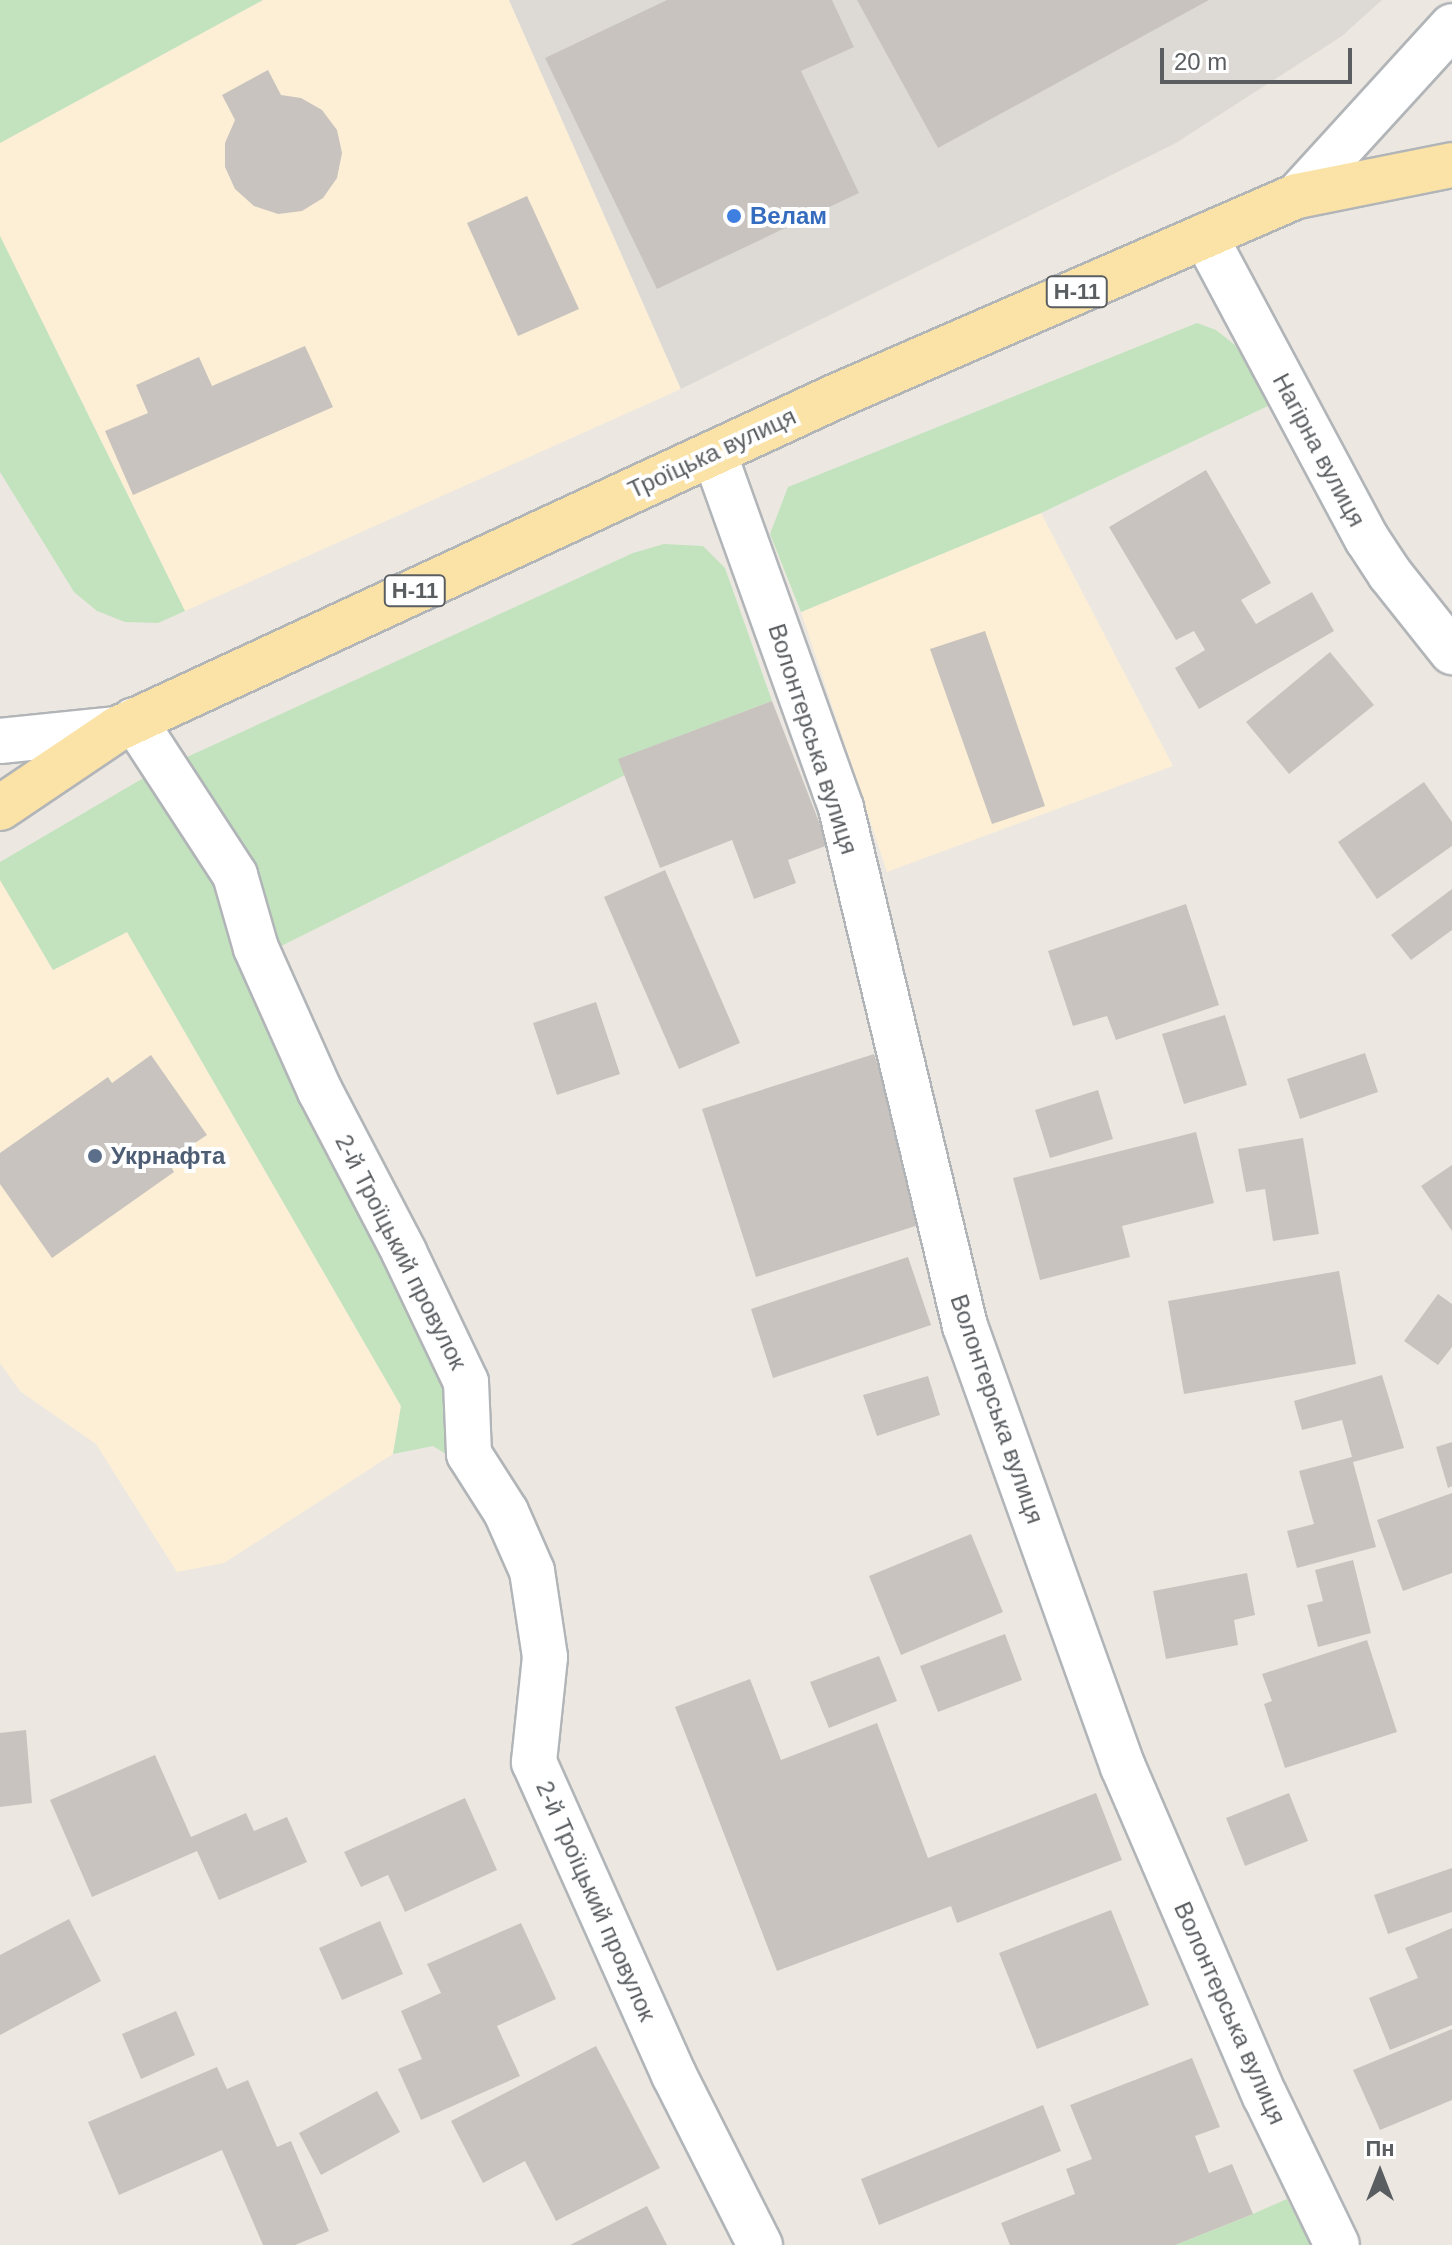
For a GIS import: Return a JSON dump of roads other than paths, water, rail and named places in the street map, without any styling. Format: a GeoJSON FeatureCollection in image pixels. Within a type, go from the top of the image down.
{"type":"FeatureCollection","features":[{"type":"Feature","properties":{"kind":"main road","name":"Троїцька вулиця"},"geometry":{"type":"LineString","coordinates":[[0,808],[125,724],[839,395],[1297,196],[1452,165]]}},
{"type":"Feature","properties":{"kind":"street"},"geometry":{"type":"LineString","coordinates":[[1297,196],[1452,26]]}},
{"type":"Feature","properties":{"kind":"street","name":"Нагірна вулиця"},"geometry":{"type":"LineString","coordinates":[[1205,236],[1367,539],[1390,574],[1452,652]]}},
{"type":"Feature","properties":{"kind":"street","name":"Волонтерська вулиця"},"geometry":{"type":"LineString","coordinates":[[714,453],[841,808],[965,1326],[1123,1767],[1265,2096],[1337,2245]]}},
{"type":"Feature","properties":{"kind":"street"},"geometry":{"type":"LineString","coordinates":[[0,741],[125,724]]}},
{"type":"Feature","properties":{"kind":"street","name":"2-й Троїцький провулок"},"geometry":{"type":"LineString","coordinates":[[125,724],[235,875],[256,948],[320,1091],[404,1252],[466,1382],[469,1401],[466,1445],[506,1512],[532,1571],[545,1657],[534,1762],[674,2075],[760,2245]]}},
{"type":"Feature","properties":{"kind":"place","name":"Велам"},"geometry":{"type":"Point","coordinates":[734,216]}},
{"type":"Feature","properties":{"kind":"place","name":"Укрнафта"},"geometry":{"type":"Point","coordinates":[95,1156]}}]}
